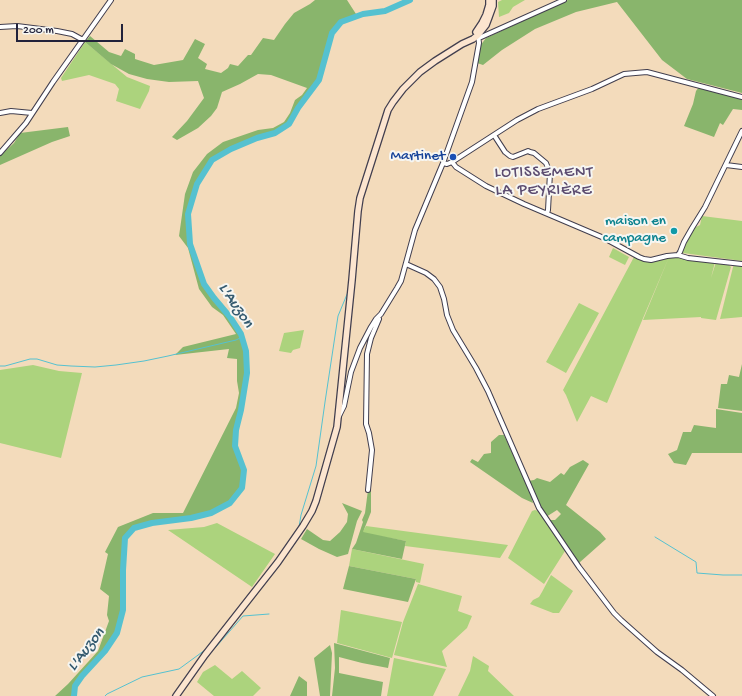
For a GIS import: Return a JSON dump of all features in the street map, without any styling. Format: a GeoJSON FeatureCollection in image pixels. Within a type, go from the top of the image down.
{"type":"FeatureCollection","features":[{"type":"Feature","properties":{"kind":"main road"},"geometry":{"type":"LineString","coordinates":[[176,696],[205,655],[278,562],[308,518],[319,493],[335,436],[338,419],[360,198],[388,110],[403,89],[414,77],[425,68],[477,36],[490,17],[493,0]]}},
{"type":"Feature","properties":{"kind":"main road"},"geometry":{"type":"LineString","coordinates":[[477,36],[477,31],[486,15],[489,3]]}},
{"type":"Feature","properties":{"kind":"street"},"geometry":{"type":"LineString","coordinates":[[0,153],[26,123],[111,0]]}},
{"type":"Feature","properties":{"kind":"street"},"geometry":{"type":"LineString","coordinates":[[338,419],[344,406],[350,372],[360,348],[374,323],[397,288],[406,264],[415,230],[443,163],[472,82],[479,43],[477,36],[564,0]]}},
{"type":"Feature","properties":{"kind":"street"},"geometry":{"type":"LineString","coordinates":[[0,27],[17,26],[57,31],[72,34],[83,40]]}},
{"type":"Feature","properties":{"kind":"street"},"geometry":{"type":"LineString","coordinates":[[443,163],[447,164],[452,162],[538,108],[592,89],[624,74],[647,72],[742,97]]}},
{"type":"Feature","properties":{"kind":"street"},"geometry":{"type":"LineString","coordinates":[[0,113],[11,111],[32,114]]}},
{"type":"Feature","properties":{"kind":"street"},"geometry":{"type":"LineString","coordinates":[[678,255],[692,228],[705,208],[742,131]]}},
{"type":"Feature","properties":{"kind":"street"},"geometry":{"type":"LineString","coordinates":[[494,135],[505,152],[510,156],[513,157],[530,152],[534,153],[546,163],[550,173],[547,213]]}},
{"type":"Feature","properties":{"kind":"street"},"geometry":{"type":"LineString","coordinates":[[452,162],[456,167],[486,186],[604,238],[644,259],[651,260],[678,255],[688,258],[742,264]]}},
{"type":"Feature","properties":{"kind":"street"},"geometry":{"type":"LineString","coordinates":[[726,165],[742,167]]}},
{"type":"Feature","properties":{"kind":"street"},"geometry":{"type":"LineString","coordinates":[[406,264],[426,273],[434,279],[440,287],[447,315],[453,330],[488,391],[539,508],[579,566],[614,613],[621,620],[713,696]]}},
{"type":"Feature","properties":{"kind":"street"},"geometry":{"type":"LineString","coordinates":[[368,490],[372,450],[366,424],[367,354],[371,338],[381,314]]}},
{"type":"Feature","properties":{"kind":"green space"},"geometry":{"type":"Polygon","coordinates":[[[315,0],[347,0],[356,14],[340,21],[331,32],[317,80],[287,123],[274,131],[255,137],[230,149],[211,160],[195,184],[187,214],[189,245],[203,285],[229,318],[240,335],[244,352],[246,373],[240,410],[235,429],[234,446],[242,470],[240,487],[228,502],[211,512],[190,517],[151,522],[134,527],[124,537],[122,611],[116,632],[104,650],[74,685],[73,696],[55,696],[98,651],[109,621],[107,615],[109,596],[100,589],[108,554],[105,552],[118,527],[153,513],[183,513],[236,408],[239,393],[237,381],[237,359],[227,358],[229,349],[175,355],[183,347],[236,334],[223,315],[212,307],[199,289],[188,248],[179,236],[185,194],[193,172],[207,154],[223,142],[258,130],[273,128],[284,122],[290,113],[295,100],[302,95],[307,88],[271,75],[258,74],[222,92],[217,108],[211,116],[198,128],[177,140],[172,137],[187,121],[204,98],[198,81],[169,82],[147,79],[129,74],[111,64],[85,42],[90,36],[109,52],[121,56],[125,49],[135,54],[135,59],[154,65],[183,60],[195,39],[205,44],[198,58],[207,64],[205,69],[221,73],[228,68],[230,64],[238,66],[248,55],[251,55],[263,38],[274,40],[294,13],[315,0]]]}},
{"type":"Feature","properties":{"kind":"green space"},"geometry":{"type":"Polygon","coordinates":[[[502,0],[525,0],[513,7],[509,13],[499,17],[498,2],[502,0]]]}},
{"type":"Feature","properties":{"kind":"green space"},"geometry":{"type":"Polygon","coordinates":[[[568,0],[742,0],[742,93],[687,79],[662,60],[617,2],[576,12],[535,29],[502,50],[483,65],[477,63],[480,46],[486,38],[568,0]]]}},
{"type":"Feature","properties":{"kind":"green space"},"geometry":{"type":"Polygon","coordinates":[[[85,42],[127,77],[150,86],[140,109],[116,101],[119,89],[115,84],[89,75],[62,81],[61,78],[85,42]]]}},
{"type":"Feature","properties":{"kind":"green space"},"geometry":{"type":"Polygon","coordinates":[[[699,87],[742,99],[742,110],[733,109],[723,125],[720,123],[714,137],[684,126],[693,104],[696,91],[699,87]]]}},
{"type":"Feature","properties":{"kind":"green space"},"geometry":{"type":"Polygon","coordinates":[[[68,127],[70,136],[52,142],[0,165],[0,156],[14,143],[20,133],[68,127]]]}},
{"type":"Feature","properties":{"kind":"green space"},"geometry":{"type":"Polygon","coordinates":[[[702,216],[742,221],[742,261],[683,253],[683,250],[694,228],[700,225],[702,216]]]}},
{"type":"Feature","properties":{"kind":"green space"},"geometry":{"type":"Polygon","coordinates":[[[613,248],[629,257],[625,265],[609,257],[613,248]]]}},
{"type":"Feature","properties":{"kind":"green space"},"geometry":{"type":"Polygon","coordinates":[[[634,257],[643,261],[669,257],[607,403],[591,396],[577,422],[563,390],[634,257]]]}},
{"type":"Feature","properties":{"kind":"green space"},"geometry":{"type":"Polygon","coordinates":[[[669,257],[715,262],[711,278],[716,262],[729,265],[731,267],[716,320],[701,317],[643,320],[669,257]]]}},
{"type":"Feature","properties":{"kind":"green space"},"geometry":{"type":"Polygon","coordinates":[[[734,265],[742,266],[742,317],[720,319],[733,267],[734,265]]]}},
{"type":"Feature","properties":{"kind":"green space"},"geometry":{"type":"Polygon","coordinates":[[[579,303],[599,313],[566,373],[546,362],[579,303]]]}},
{"type":"Feature","properties":{"kind":"green space"},"geometry":{"type":"Polygon","coordinates":[[[304,330],[300,348],[293,350],[291,353],[279,351],[284,333],[304,330]]]}},
{"type":"Feature","properties":{"kind":"green space"},"geometry":{"type":"Polygon","coordinates":[[[742,364],[742,411],[718,408],[721,384],[727,384],[729,375],[739,377],[742,364]]]}},
{"type":"Feature","properties":{"kind":"green space"},"geometry":{"type":"Polygon","coordinates":[[[33,365],[59,371],[82,373],[61,458],[0,443],[0,370],[33,365]]]}},
{"type":"Feature","properties":{"kind":"green space"},"geometry":{"type":"Polygon","coordinates":[[[716,409],[742,413],[742,453],[692,453],[686,465],[674,463],[668,454],[677,450],[683,432],[691,432],[694,425],[716,428],[716,409]]]}},
{"type":"Feature","properties":{"kind":"green space"},"geometry":{"type":"Polygon","coordinates":[[[499,435],[504,435],[531,494],[533,503],[522,498],[470,462],[472,459],[478,462],[484,454],[491,453],[491,442],[499,435]]]}},
{"type":"Feature","properties":{"kind":"green space"},"geometry":{"type":"Polygon","coordinates":[[[583,460],[589,464],[566,505],[600,532],[606,539],[579,563],[549,520],[555,520],[561,514],[557,510],[546,517],[528,481],[537,478],[550,482],[561,473],[564,475],[570,467],[583,460]]]}},
{"type":"Feature","properties":{"kind":"green space"},"geometry":{"type":"Polygon","coordinates":[[[368,490],[371,490],[371,512],[363,532],[406,541],[402,559],[352,549],[356,543],[363,522],[362,520],[365,513],[368,490]]]}},
{"type":"Feature","properties":{"kind":"green space"},"geometry":{"type":"Polygon","coordinates":[[[342,503],[362,511],[357,521],[348,554],[337,557],[301,539],[307,529],[323,540],[330,541],[340,532],[347,522],[348,514],[342,503]]]}},
{"type":"Feature","properties":{"kind":"green space"},"geometry":{"type":"Polygon","coordinates":[[[532,511],[538,511],[552,530],[565,551],[544,584],[508,558],[532,511]]]}},
{"type":"Feature","properties":{"kind":"green space"},"geometry":{"type":"Polygon","coordinates":[[[217,523],[275,554],[252,587],[168,530],[204,527],[217,523]]]}},
{"type":"Feature","properties":{"kind":"green space"},"geometry":{"type":"Polygon","coordinates":[[[366,526],[508,545],[500,558],[405,546],[406,541],[362,533],[366,526]]]}},
{"type":"Feature","properties":{"kind":"green space"},"geometry":{"type":"Polygon","coordinates":[[[352,549],[424,564],[420,583],[416,582],[416,579],[349,566],[352,549]]]}},
{"type":"Feature","properties":{"kind":"green space"},"geometry":{"type":"Polygon","coordinates":[[[349,566],[416,579],[408,602],[343,589],[349,566]]]}},
{"type":"Feature","properties":{"kind":"green space"},"geometry":{"type":"Polygon","coordinates":[[[551,575],[573,591],[559,613],[553,613],[530,604],[533,600],[539,597],[551,575]]]}},
{"type":"Feature","properties":{"kind":"green space"},"geometry":{"type":"Polygon","coordinates":[[[418,584],[462,596],[458,611],[472,616],[467,628],[442,651],[447,667],[394,655],[403,622],[418,584]]]}},
{"type":"Feature","properties":{"kind":"green space"},"geometry":{"type":"Polygon","coordinates":[[[341,610],[402,622],[392,658],[337,643],[341,610]]]}},
{"type":"Feature","properties":{"kind":"green space"},"geometry":{"type":"Polygon","coordinates":[[[334,643],[390,658],[388,668],[339,657],[339,673],[383,682],[381,696],[332,696],[335,668],[334,643]]]}},
{"type":"Feature","properties":{"kind":"green space"},"geometry":{"type":"Polygon","coordinates":[[[330,645],[332,653],[330,696],[320,696],[314,658],[330,645]]]}},
{"type":"Feature","properties":{"kind":"green space"},"geometry":{"type":"Polygon","coordinates":[[[473,656],[489,666],[488,671],[514,696],[458,696],[470,671],[473,656]]]}},
{"type":"Feature","properties":{"kind":"green space"},"geometry":{"type":"Polygon","coordinates":[[[394,658],[446,669],[433,696],[387,696],[394,658]]]}},
{"type":"Feature","properties":{"kind":"green space"},"geometry":{"type":"Polygon","coordinates":[[[215,665],[232,679],[242,671],[261,688],[253,696],[214,696],[197,682],[203,672],[215,665]]]}},
{"type":"Feature","properties":{"kind":"green space"},"geometry":{"type":"Polygon","coordinates":[[[299,676],[307,682],[307,696],[290,696],[299,676]]]}},
{"type":"Feature","properties":{"kind":"waterway","name":"L'Auzon"},"geometry":{"type":"LineString","coordinates":[[74,696],[75,686],[105,651],[117,633],[123,610],[125,538],[134,528],[152,523],[191,518],[211,513],[230,503],[242,488],[244,470],[235,446],[236,430],[247,373],[246,351],[241,334],[230,317],[204,284],[190,244],[188,214],[197,184],[212,160],[231,149],[257,138],[275,133],[289,124],[298,108],[319,80],[332,33],[341,22],[363,14],[385,11],[410,0]]}},
{"type":"Feature","properties":{"kind":"waterway"},"geometry":{"type":"LineString","coordinates":[[299,527],[301,515],[316,466],[338,316],[348,292]]}},
{"type":"Feature","properties":{"kind":"waterway"},"geometry":{"type":"LineString","coordinates":[[0,366],[30,359],[37,359],[57,365],[71,366],[95,367],[116,365],[168,356],[236,340],[242,337]]}},
{"type":"Feature","properties":{"kind":"waterway"},"geometry":{"type":"LineString","coordinates":[[655,537],[696,562],[697,573],[742,575]]}},
{"type":"Feature","properties":{"kind":"waterway"},"geometry":{"type":"LineString","coordinates":[[215,648],[243,616],[269,614]]}},
{"type":"Feature","properties":{"kind":"waterway"},"geometry":{"type":"LineString","coordinates":[[105,696],[142,677],[179,669],[205,650]]}},
{"type":"Feature","properties":{"kind":"place","name":"Martinet"},"geometry":{"type":"Point","coordinates":[453,157]}},
{"type":"Feature","properties":{"kind":"place","name":"maison en campagne"},"geometry":{"type":"Point","coordinates":[674,231]}},
{"type":"Feature","properties":{"kind":"district","name":"LOTISSEMENT LA PEYRIÈRE"},"geometry":{"type":"Point","coordinates":[544,183]}}]}
